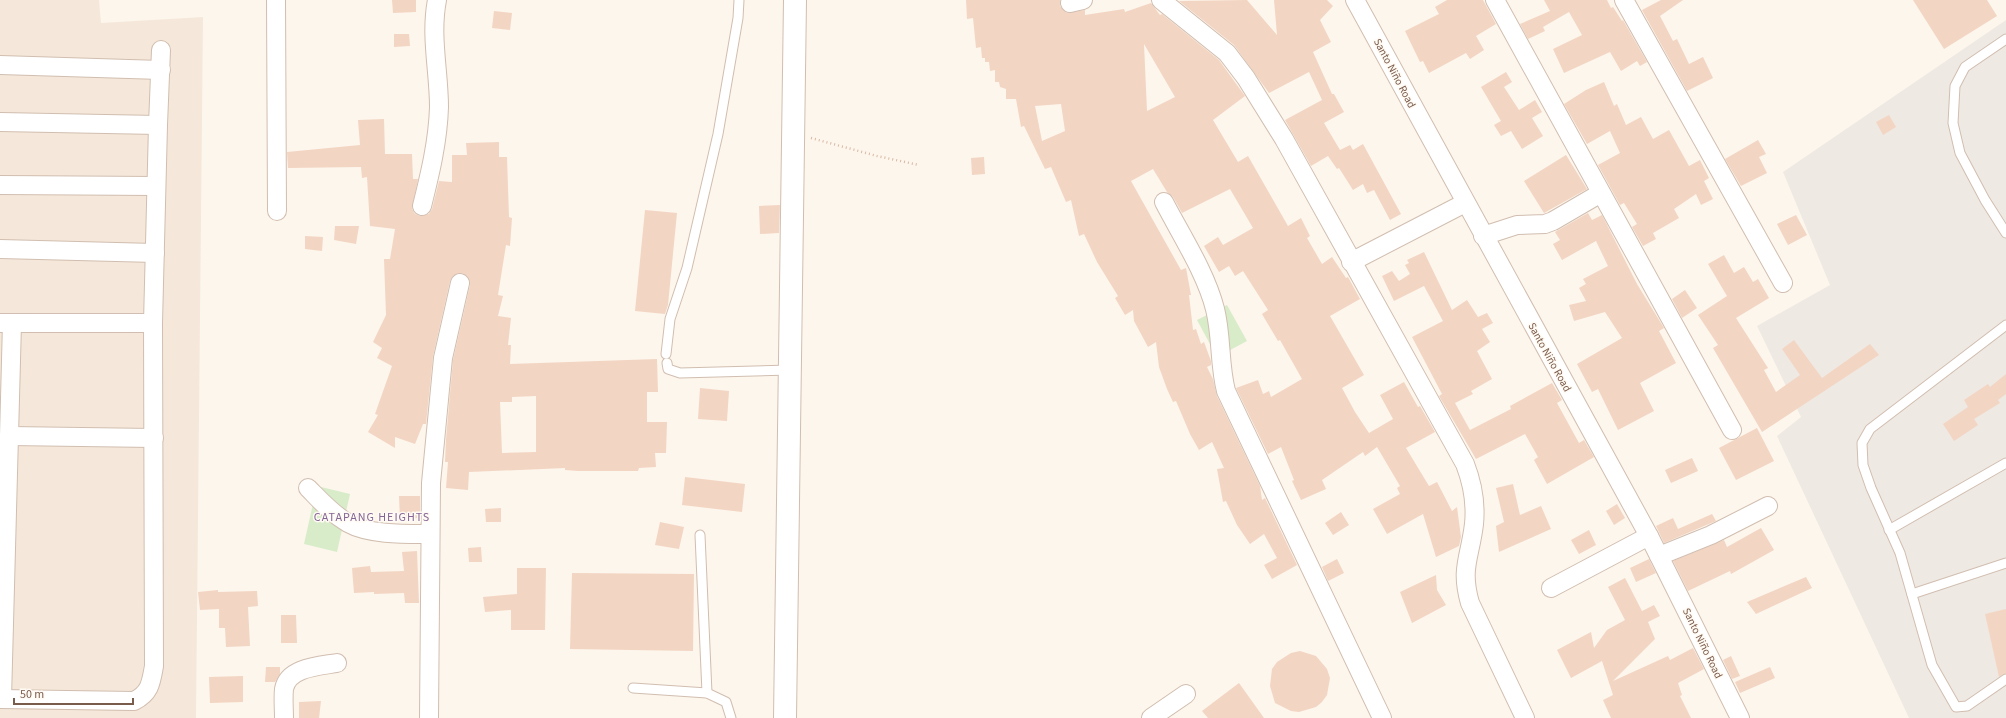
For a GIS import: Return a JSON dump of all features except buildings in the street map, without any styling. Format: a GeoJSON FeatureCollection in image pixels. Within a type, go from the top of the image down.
{"type":"FeatureCollection","features":[{"type":"Feature","properties":{"kind":"street"},"geometry":{"type":"LineString","coordinates":[[276,0],[277,211]]}},
{"type":"Feature","properties":{"kind":"street"},"geometry":{"type":"LineString","coordinates":[[422,206],[434,156],[439,107],[434,30],[437,0]]}},
{"type":"Feature","properties":{"kind":"street"},"geometry":{"type":"LineString","coordinates":[[784,718],[795,0]]}},
{"type":"Feature","properties":{"kind":"street"},"geometry":{"type":"LineString","coordinates":[[1161,0],[1227,53],[1246,78],[1284,139],[1351,262],[1465,464],[1472,481],[1474,523],[1465,568],[1465,585],[1470,603],[1525,718]]}},
{"type":"Feature","properties":{"kind":"street","name":"Santo Niño Road"},"geometry":{"type":"LineString","coordinates":[[1355,0],[1483,236],[1649,536],[1740,718]]}},
{"type":"Feature","properties":{"kind":"street"},"geometry":{"type":"LineString","coordinates":[[1495,0],[1732,430]]}},
{"type":"Feature","properties":{"kind":"street"},"geometry":{"type":"LineString","coordinates":[[1624,0],[1783,283]]}},
{"type":"Feature","properties":{"kind":"street"},"geometry":{"type":"LineString","coordinates":[[153,323],[6,323],[9,436],[1,699],[134,701],[144,696],[151,685],[154,666],[153,323],[161,50]]}},
{"type":"Feature","properties":{"kind":"street"},"geometry":{"type":"LineString","coordinates":[[0,65],[161,70]]}},
{"type":"Feature","properties":{"kind":"street"},"geometry":{"type":"LineString","coordinates":[[0,122],[158,125]]}},
{"type":"Feature","properties":{"kind":"street"},"geometry":{"type":"LineString","coordinates":[[0,185],[156,186]]}},
{"type":"Feature","properties":{"kind":"street"},"geometry":{"type":"LineString","coordinates":[[1483,236],[1516,225],[1554,222],[1601,193]]}},
{"type":"Feature","properties":{"kind":"street"},"geometry":{"type":"LineString","coordinates":[[1164,202],[1208,288],[1215,308],[1220,331],[1220,360],[1226,391],[1382,718]]}},
{"type":"Feature","properties":{"kind":"street"},"geometry":{"type":"LineString","coordinates":[[1351,262],[1465,203]]}},
{"type":"Feature","properties":{"kind":"street"},"geometry":{"type":"LineString","coordinates":[[0,249],[155,253]]}},
{"type":"Feature","properties":{"kind":"street"},"geometry":{"type":"LineString","coordinates":[[429,718],[431,483],[442,358],[460,284]]}},
{"type":"Feature","properties":{"kind":"street"},"geometry":{"type":"LineString","coordinates":[[9,436],[154,438]]}},
{"type":"Feature","properties":{"kind":"street"},"geometry":{"type":"LineString","coordinates":[[308,488],[328,508],[348,524],[393,534],[430,534]]}},
{"type":"Feature","properties":{"kind":"street"},"geometry":{"type":"LineString","coordinates":[[1659,556],[1711,535],[1768,506]]}},
{"type":"Feature","properties":{"kind":"street"},"geometry":{"type":"LineString","coordinates":[[1551,588],[1649,536]]}},
{"type":"Feature","properties":{"kind":"street"},"geometry":{"type":"LineString","coordinates":[[284,718],[284,688],[289,678],[295,673],[312,667],[338,663]]}},
{"type":"Feature","properties":{"kind":"street"},"geometry":{"type":"LineString","coordinates":[[1151,718],[1186,694]]}},
{"type":"Feature","properties":{"kind":"lane"},"geometry":{"type":"LineString","coordinates":[[739,0],[738,18],[718,134],[687,268],[670,319],[666,358],[668,369],[680,373],[790,370]]}},
{"type":"Feature","properties":{"kind":"lane"},"geometry":{"type":"LineString","coordinates":[[2006,39],[1965,67],[1955,86],[1952,123],[1960,153],[1985,200],[2006,233]]}},
{"type":"Feature","properties":{"kind":"lane"},"geometry":{"type":"LineString","coordinates":[[2006,325],[1870,429],[1862,443],[1863,465],[1871,488],[1900,553],[1932,664],[1956,707],[1967,706],[2006,680]]}},
{"type":"Feature","properties":{"kind":"lane"},"geometry":{"type":"LineString","coordinates":[[1890,530],[2006,462]]}},
{"type":"Feature","properties":{"kind":"lane"},"geometry":{"type":"LineString","coordinates":[[700,535],[707,693]]}},
{"type":"Feature","properties":{"kind":"lane"},"geometry":{"type":"LineString","coordinates":[[1912,594],[2006,563]]}},
{"type":"Feature","properties":{"kind":"lane"},"geometry":{"type":"LineString","coordinates":[[633,688],[707,693],[726,702],[731,718]]}},
{"type":"Feature","properties":{"kind":"path"},"geometry":{"type":"LineString","coordinates":[[793,133],[877,156],[919,165]]}},
{"type":"Feature","properties":{"kind":"shaded area"},"geometry":{"type":"Polygon","coordinates":[[[0,0],[99,0],[101,23],[203,17],[196,718],[0,718],[0,0]]]}},
{"type":"Feature","properties":{"kind":"shaded area"},"geometry":{"type":"Polygon","coordinates":[[[2006,20],[2006,718],[1909,718],[1777,436],[1801,417],[1757,326],[1830,285],[1783,172],[2006,20]]]}},
{"type":"Feature","properties":{"kind":"green space"},"geometry":{"type":"Polygon","coordinates":[[[1227,305],[1247,341],[1217,357],[1197,320],[1227,305]]]}},
{"type":"Feature","properties":{"kind":"green space"},"geometry":{"type":"Polygon","coordinates":[[[317,486],[350,494],[337,552],[304,544],[317,486]]]}},
{"type":"Feature","properties":{"kind":"district","name":"CATAPANG HEIGHTS"},"geometry":{"type":"Point","coordinates":[372,517]}}]}
